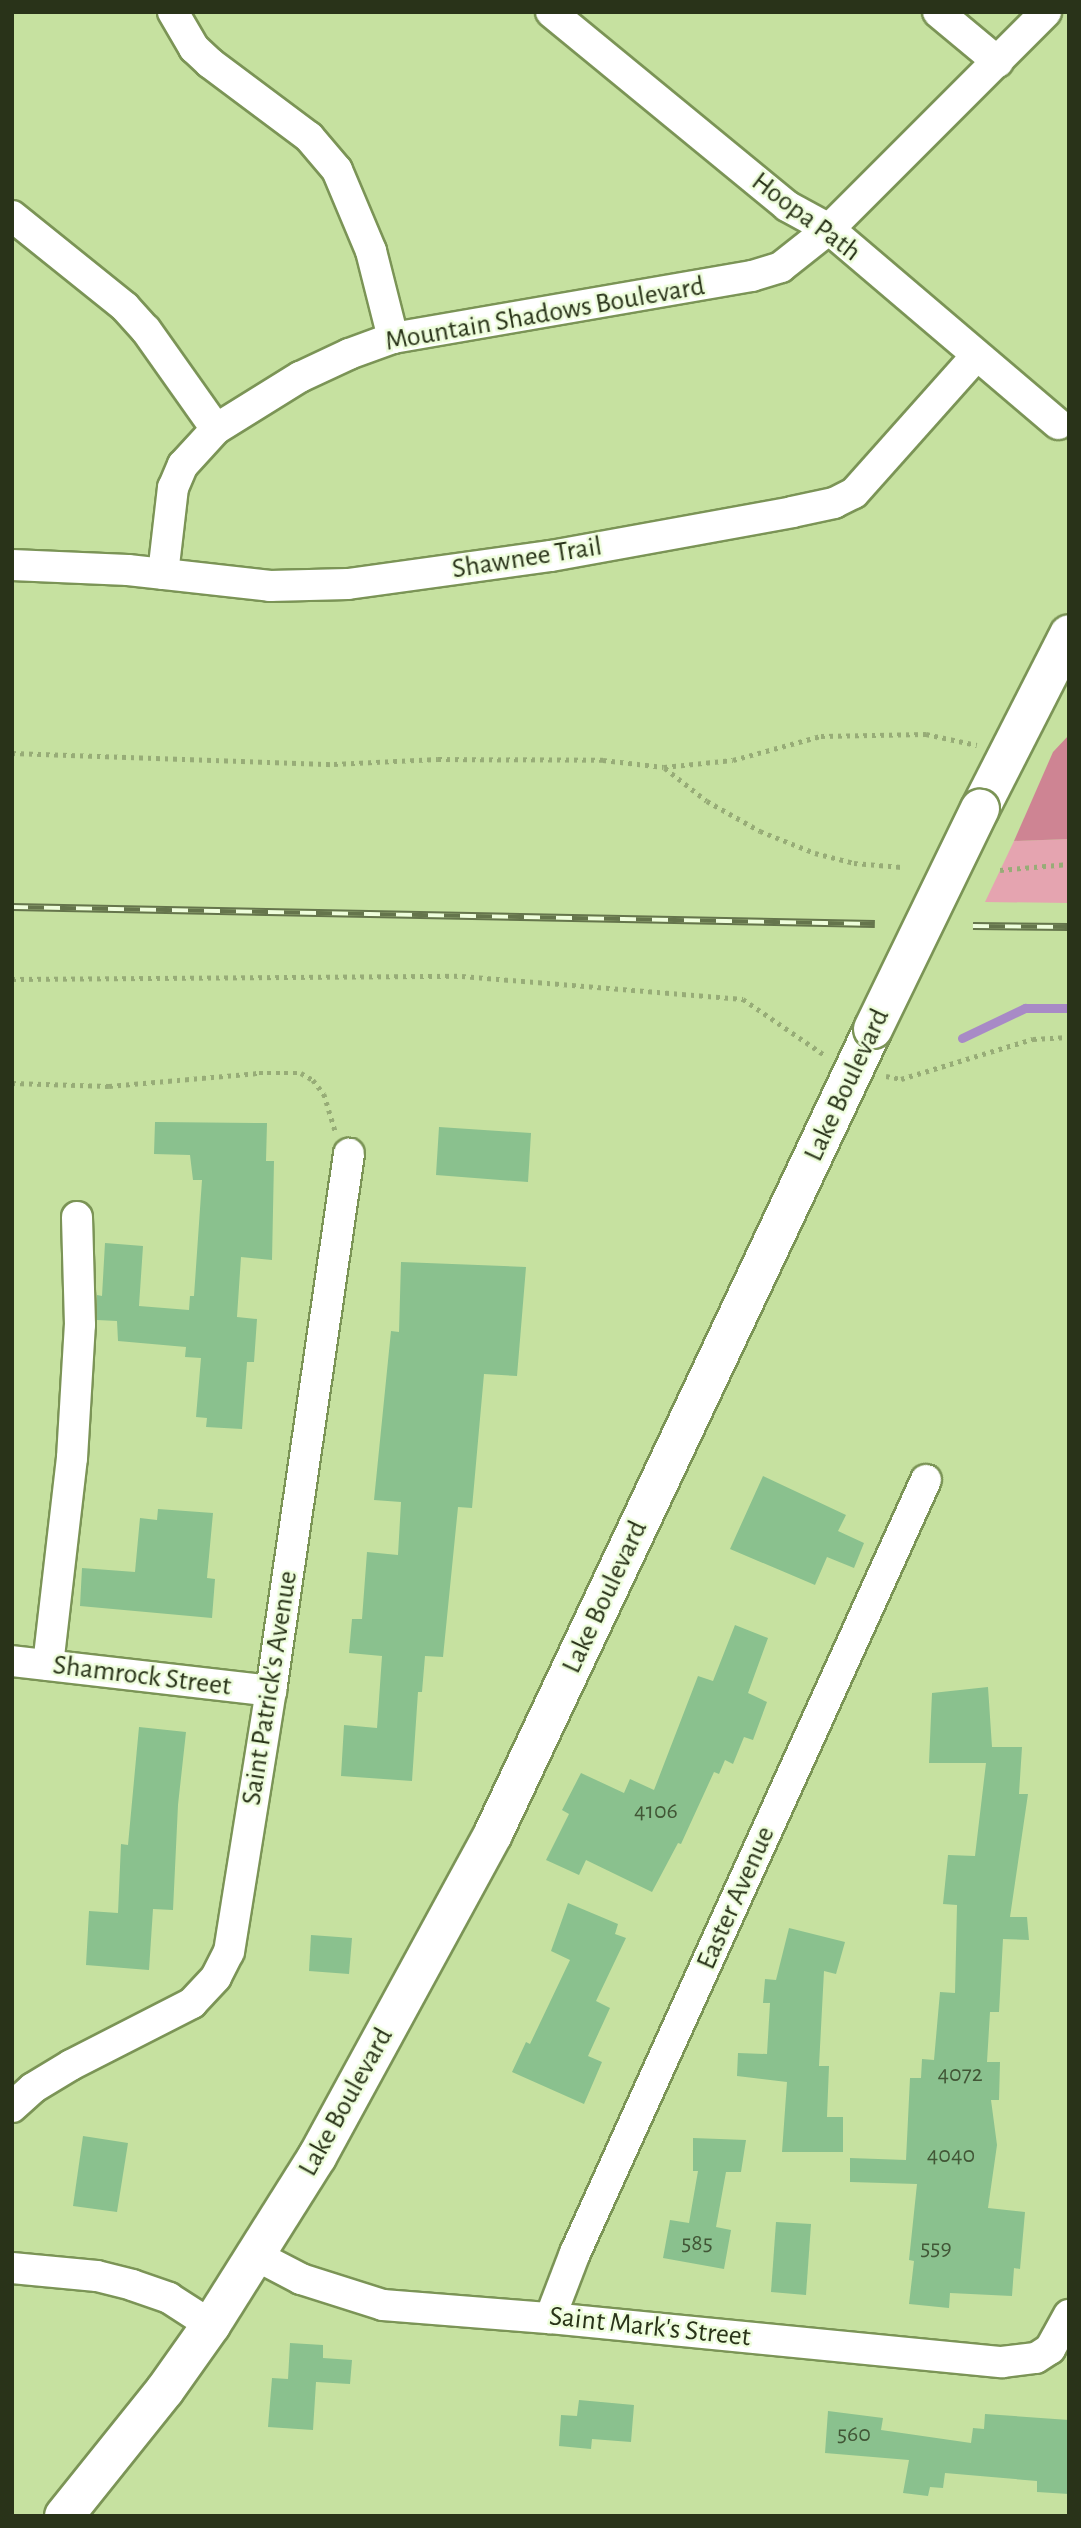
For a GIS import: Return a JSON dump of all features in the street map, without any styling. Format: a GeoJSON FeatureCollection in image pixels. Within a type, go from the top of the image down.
{"type":"FeatureCollection","features":[{"type":"Feature","properties":{"kind":"main road","name":"Lake Boulevard"},"geometry":{"type":"LineString","coordinates":[[64,2516],[165,2390],[257,2256],[317,2157],[492,1834],[873,1029],[1008,752],[1069,634]]}},
{"type":"Feature","properties":{"kind":"street"},"geometry":{"type":"LineString","coordinates":[[173,12],[194,48],[309,137],[337,170],[371,251],[393,338]]}},
{"type":"Feature","properties":{"kind":"street","name":"Hoopa Path"},"geometry":{"type":"LineString","coordinates":[[551,12],[787,206],[829,229],[1058,424]]}},
{"type":"Feature","properties":{"kind":"street"},"geometry":{"type":"LineString","coordinates":[[938,12],[999,62]]}},
{"type":"Feature","properties":{"kind":"street","name":"Mountain Shadows Boulevard"},"geometry":{"type":"LineString","coordinates":[[163,574],[173,488],[183,464],[216,429],[300,377],[393,338],[773,271],[789,263],[829,229],[999,62],[1046,12]]}},
{"type":"Feature","properties":{"kind":"street"},"geometry":{"type":"LineString","coordinates":[[12,216],[139,322],[216,429]]}},
{"type":"Feature","properties":{"kind":"street","name":"Shawnee Trail"},"geometry":{"type":"LineString","coordinates":[[12,565],[163,574],[270,586],[359,583],[551,556],[834,503],[854,493],[870,477],[976,356]]}},
{"type":"Feature","properties":{"kind":"street","name":"Saint Patrick's Avenue"},"geometry":{"type":"LineString","coordinates":[[12,2107],[33,2088],[71,2065],[192,2003],[216,1977],[229,1952],[271,1691],[349,1154]]}},
{"type":"Feature","properties":{"kind":"street"},"geometry":{"type":"LineString","coordinates":[[48,1665],[72,1458],[80,1325],[77,1217]]}},
{"type":"Feature","properties":{"kind":"street","name":"Easter Avenue"},"geometry":{"type":"LineString","coordinates":[[550,2318],[575,2253],[926,1480]]}},
{"type":"Feature","properties":{"kind":"street","name":"Shamrock Street"},"geometry":{"type":"LineString","coordinates":[[12,1661],[271,1691]]}},
{"type":"Feature","properties":{"kind":"street","name":"Saint Mark's Street"},"geometry":{"type":"LineString","coordinates":[[257,2256],[301,2279],[365,2301],[1002,2362],[1036,2358],[1049,2349],[1069,2315]]}},
{"type":"Feature","properties":{"kind":"street"},"geometry":{"type":"LineString","coordinates":[[12,2268],[97,2276],[132,2285],[169,2298],[211,2325]]}},
{"type":"Feature","properties":{"kind":"path"},"geometry":{"type":"LineString","coordinates":[[12,753],[334,764],[438,759],[603,760],[664,767],[733,760],[821,736],[871,733],[926,734],[1008,752]]}},
{"type":"Feature","properties":{"kind":"path"},"geometry":{"type":"LineString","coordinates":[[664,767],[707,801],[760,831],[815,853],[854,863],[902,867]]}},
{"type":"Feature","properties":{"kind":"path"},"geometry":{"type":"LineString","coordinates":[[1000,870],[1069,864]]}},
{"type":"Feature","properties":{"kind":"path"},"geometry":{"type":"LineString","coordinates":[[12,979],[462,976],[743,999],[854,1072],[901,1079],[1033,1039],[1069,1037]]}},
{"type":"Feature","properties":{"kind":"path"},"geometry":{"type":"LineString","coordinates":[[12,1083],[109,1086],[259,1073],[301,1073],[313,1080],[324,1094],[336,1136],[349,1154]]}},
{"type":"Feature","properties":{"kind":"shaded area"},"geometry":{"type":"Polygon","coordinates":[[[1069,735],[1069,839],[1014,841],[1053,752],[1069,735]]]}},
{"type":"Feature","properties":{"kind":"shaded area"},"geometry":{"type":"Polygon","coordinates":[[[1069,839],[1069,903],[985,902],[1014,841],[1069,839]]]}},
{"type":"Feature","properties":{"kind":"building"},"geometry":{"type":"Polygon","coordinates":[[[155,1122],[267,1123],[266,1161],[274,1161],[272,1260],[241,1257],[237,1317],[257,1319],[254,1362],[247,1362],[242,1429],[206,1427],[207,1418],[196,1417],[201,1358],[185,1357],[186,1347],[118,1341],[117,1321],[97,1320],[97,1295],[102,1296],[105,1243],[143,1246],[139,1306],[189,1310],[190,1296],[194,1296],[202,1180],[193,1180],[190,1155],[154,1154],[155,1122]]]}},
{"type":"Feature","properties":{"kind":"building"},"geometry":{"type":"Polygon","coordinates":[[[439,1127],[531,1133],[528,1182],[436,1175],[439,1127]]]}},
{"type":"Feature","properties":{"kind":"building"},"geometry":{"type":"Polygon","coordinates":[[[401,1262],[526,1267],[517,1376],[484,1374],[472,1508],[458,1507],[443,1657],[425,1656],[422,1692],[418,1692],[412,1781],[341,1776],[344,1725],[377,1728],[382,1656],[349,1653],[352,1619],[362,1619],[367,1552],[398,1555],[401,1502],[374,1500],[391,1331],[399,1332],[401,1262]]]}},
{"type":"Feature","properties":{"kind":"building"},"geometry":{"type":"Polygon","coordinates":[[[763,1476],[846,1515],[838,1531],[864,1543],[854,1568],[827,1557],[815,1585],[730,1549],[763,1476]]]}},
{"type":"Feature","properties":{"kind":"building"},"geometry":{"type":"Polygon","coordinates":[[[158,1509],[213,1513],[207,1578],[215,1579],[212,1618],[80,1606],[82,1568],[135,1572],[140,1518],[157,1520],[158,1509]]]}},
{"type":"Feature","properties":{"kind":"building"},"geometry":{"type":"Polygon","coordinates":[[[735,1625],[768,1638],[748,1693],[767,1702],[753,1740],[744,1737],[733,1764],[725,1760],[719,1774],[714,1772],[681,1844],[678,1843],[652,1892],[586,1860],[579,1875],[546,1860],[569,1814],[562,1810],[581,1773],[624,1793],[630,1779],[654,1790],[698,1676],[713,1681],[735,1625]]]}},
{"type":"Feature","properties":{"kind":"building"},"geometry":{"type":"Polygon","coordinates":[[[988,1687],[992,1747],[1022,1747],[1019,1794],[1028,1794],[1010,1917],[1027,1917],[1029,1940],[1003,1939],[999,2012],[990,2012],[987,2062],[1000,2062],[999,2100],[991,2100],[997,2145],[988,2208],[1025,2212],[1020,2269],[1014,2268],[1012,2296],[950,2293],[949,2308],[909,2304],[914,2261],[909,2260],[917,2184],[850,2182],[850,2158],[906,2160],[910,2078],[921,2078],[922,2059],[934,2060],[940,1992],[955,1993],[957,1905],[943,1904],[948,1855],[975,1856],[986,1763],[929,1763],[932,1693],[988,1687]]]}},
{"type":"Feature","properties":{"kind":"building"},"geometry":{"type":"Polygon","coordinates":[[[139,1727],[186,1732],[178,1805],[173,1910],[153,1909],[149,1970],[86,1965],[89,1911],[118,1913],[121,1844],[128,1845],[139,1727]]]}},
{"type":"Feature","properties":{"kind":"building"},"geometry":{"type":"Polygon","coordinates":[[[568,1903],[618,1924],[615,1934],[626,1938],[596,2001],[610,2008],[588,2056],[602,2062],[584,2104],[512,2072],[526,2042],[530,2044],[570,1960],[551,1951],[568,1903]]]}},
{"type":"Feature","properties":{"kind":"building"},"geometry":{"type":"Polygon","coordinates":[[[789,1928],[845,1942],[836,1974],[824,1971],[819,2066],[829,2066],[827,2117],[843,2117],[843,2152],[782,2152],[787,2082],[737,2076],[738,2053],[767,2054],[770,2003],[763,2003],[765,1979],[776,1980],[789,1928]]]}},
{"type":"Feature","properties":{"kind":"building"},"geometry":{"type":"Polygon","coordinates":[[[311,1935],[352,1938],[349,1974],[309,1971],[311,1935]]]}},
{"type":"Feature","properties":{"kind":"building"},"geometry":{"type":"Polygon","coordinates":[[[83,2136],[128,2143],[117,2212],[73,2206],[83,2136]]]}},
{"type":"Feature","properties":{"kind":"building"},"geometry":{"type":"Polygon","coordinates":[[[693,2138],[746,2140],[741,2172],[726,2172],[716,2227],[731,2230],[724,2269],[663,2258],[670,2220],[689,2223],[698,2171],[693,2171],[693,2138]]]}},
{"type":"Feature","properties":{"kind":"building"},"geometry":{"type":"Polygon","coordinates":[[[776,2222],[811,2224],[806,2295],[771,2292],[776,2222]]]}},
{"type":"Feature","properties":{"kind":"building"},"geometry":{"type":"Polygon","coordinates":[[[290,2343],[323,2345],[323,2358],[352,2360],[350,2384],[316,2382],[313,2430],[268,2427],[272,2378],[288,2379],[290,2343]]]}},
{"type":"Feature","properties":{"kind":"building"},"geometry":{"type":"Polygon","coordinates":[[[579,2400],[634,2405],[631,2442],[592,2439],[591,2449],[559,2446],[561,2415],[577,2416],[579,2400]]]}},
{"type":"Feature","properties":{"kind":"building"},"geometry":{"type":"Polygon","coordinates":[[[828,2411],[883,2418],[881,2430],[971,2443],[973,2428],[984,2429],[985,2414],[1069,2420],[1069,2494],[1037,2492],[1037,2481],[945,2473],[943,2488],[930,2487],[928,2496],[903,2493],[909,2460],[825,2453],[828,2411]]]}},
{"type":"Feature","properties":{"kind":"waterway"},"geometry":{"type":"LineString","coordinates":[[962,1038],[1025,1008],[1069,1008]]}},
{"type":"Feature","properties":{"kind":"railway"},"geometry":{"type":"LineString","coordinates":[[12,907],[875,924]]}},
{"type":"Feature","properties":{"kind":"railway"},"geometry":{"type":"LineString","coordinates":[[973,926],[1069,927]]}}]}
